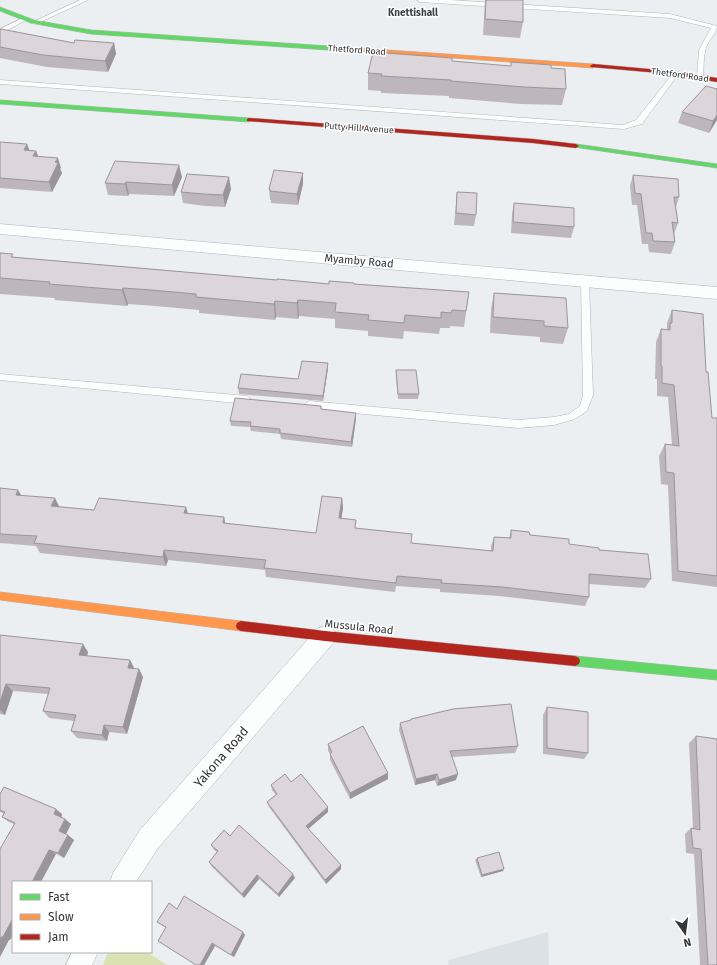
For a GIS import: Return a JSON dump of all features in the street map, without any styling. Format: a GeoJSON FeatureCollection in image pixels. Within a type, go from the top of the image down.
{"type":"FeatureCollection","features":[{"type":"Feature","properties":{"kind":"street","name":"Thetford Road"},"geometry":{"type":"LineString","coordinates":[[0,9],[34,23],[91,32],[641,69],[700,76],[717,80]]}},
{"type":"Feature","properties":{"kind":"street","name":"Putty Hill Avenue"},"geometry":{"type":"LineString","coordinates":[[0,102],[533,141],[647,155],[717,166]]}},
{"type":"Feature","properties":{"kind":"street","name":"Myamby Road"},"geometry":{"type":"LineString","coordinates":[[0,229],[717,294]]}},
{"type":"Feature","properties":{"kind":"street","name":"Mussula Road"},"geometry":{"type":"LineString","coordinates":[[0,596],[325,636],[717,675]]}},
{"type":"Feature","properties":{"kind":"street","name":"Yakona Road"},"geometry":{"type":"LineString","coordinates":[[123,881],[149,839],[235,742],[325,636]]}},
{"type":"Feature","properties":{"kind":"street"},"geometry":{"type":"LineString","coordinates":[[79,965],[85,953]]}},
{"type":"Feature","properties":{"kind":"lane"},"geometry":{"type":"LineString","coordinates":[[34,23],[85,0]]}},
{"type":"Feature","properties":{"kind":"lane"},"geometry":{"type":"LineString","coordinates":[[420,0],[670,16],[716,26],[704,42],[701,50],[700,76]]}},
{"type":"Feature","properties":{"kind":"lane"},"geometry":{"type":"LineString","coordinates":[[0,32],[24,20]]}},
{"type":"Feature","properties":{"kind":"lane"},"geometry":{"type":"LineString","coordinates":[[0,82],[624,127],[639,122],[676,73]]}},
{"type":"Feature","properties":{"kind":"lane"},"geometry":{"type":"LineString","coordinates":[[298,404],[518,424],[552,422],[576,415],[584,408],[588,395],[585,282]]}},
{"type":"Feature","properties":{"kind":"lane"},"geometry":{"type":"LineString","coordinates":[[0,377],[259,401]]}},
{"type":"Feature","properties":{"kind":"shaded area"},"geometry":{"type":"Polygon","coordinates":[[[548,932],[549,965],[448,965],[449,960],[548,932]]]}},
{"type":"Feature","properties":{"kind":"green space"},"geometry":{"type":"Polygon","coordinates":[[[108,953],[149,953],[167,965],[103,965],[108,953]]]}},
{"type":"Feature","properties":{"kind":"building"},"geometry":{"type":"Polygon","coordinates":[[[486,0],[523,0],[523,22],[485,19],[486,0]]]}},
{"type":"Feature","properties":{"kind":"building"},"geometry":{"type":"Polygon","coordinates":[[[1,29],[74,43],[75,40],[114,43],[105,61],[43,55],[0,47],[1,29]]]}},
{"type":"Feature","properties":{"kind":"building"},"geometry":{"type":"Polygon","coordinates":[[[373,52],[452,58],[452,61],[511,66],[511,62],[551,65],[551,68],[565,69],[566,89],[381,76],[382,74],[368,73],[373,52]]]}},
{"type":"Feature","properties":{"kind":"building"},"geometry":{"type":"Polygon","coordinates":[[[706,86],[717,89],[717,115],[713,121],[682,112],[706,86]]]}},
{"type":"Feature","properties":{"kind":"building"},"geometry":{"type":"Polygon","coordinates":[[[0,142],[27,144],[24,150],[36,151],[33,156],[58,158],[55,162],[58,163],[49,182],[0,178],[0,142]]]}},
{"type":"Feature","properties":{"kind":"building"},"geometry":{"type":"Polygon","coordinates":[[[115,161],[179,165],[172,185],[126,182],[125,184],[105,183],[115,161]]]}},
{"type":"Feature","properties":{"kind":"building"},"geometry":{"type":"Polygon","coordinates":[[[274,170],[303,173],[297,194],[270,191],[269,189],[274,170]]]}},
{"type":"Feature","properties":{"kind":"building"},"geometry":{"type":"Polygon","coordinates":[[[187,174],[229,177],[223,195],[181,192],[187,174]]]}},
{"type":"Feature","properties":{"kind":"building"},"geometry":{"type":"Polygon","coordinates":[[[633,175],[678,179],[679,197],[674,197],[678,223],[672,222],[675,242],[653,241],[652,233],[646,233],[641,194],[635,193],[633,175]]]}},
{"type":"Feature","properties":{"kind":"building"},"geometry":{"type":"Polygon","coordinates":[[[457,192],[477,193],[476,215],[456,213],[457,192]]]}},
{"type":"Feature","properties":{"kind":"building"},"geometry":{"type":"Polygon","coordinates":[[[514,203],[574,208],[574,227],[513,222],[514,203]]]}},
{"type":"Feature","properties":{"kind":"building"},"geometry":{"type":"Polygon","coordinates":[[[0,253],[13,254],[11,257],[277,280],[329,284],[329,281],[469,292],[466,311],[452,310],[451,313],[441,312],[441,318],[405,315],[404,323],[368,320],[369,315],[335,312],[336,303],[298,300],[297,303],[275,301],[274,304],[196,297],[196,294],[123,288],[122,290],[0,278],[0,253]]]}},
{"type":"Feature","properties":{"kind":"building"},"geometry":{"type":"Polygon","coordinates":[[[494,293],[566,298],[568,328],[544,326],[544,321],[493,317],[494,293]]]}},
{"type":"Feature","properties":{"kind":"building"},"geometry":{"type":"Polygon","coordinates":[[[672,310],[703,314],[706,372],[708,372],[712,418],[717,418],[717,576],[678,571],[674,473],[666,472],[665,444],[679,446],[674,385],[662,383],[661,366],[661,329],[670,330],[670,323],[672,323],[672,310]]]}},
{"type":"Feature","properties":{"kind":"building"},"geometry":{"type":"Polygon","coordinates":[[[302,361],[328,363],[323,396],[238,388],[241,374],[298,379],[302,361]]]}},
{"type":"Feature","properties":{"kind":"building"},"geometry":{"type":"Polygon","coordinates":[[[396,370],[416,370],[419,394],[398,394],[396,370]]]}},
{"type":"Feature","properties":{"kind":"building"},"geometry":{"type":"Polygon","coordinates":[[[235,398],[321,406],[321,409],[356,413],[351,442],[280,433],[280,429],[250,426],[251,422],[230,421],[235,398]]]}},
{"type":"Feature","properties":{"kind":"building"},"geometry":{"type":"Polygon","coordinates":[[[0,488],[18,490],[16,495],[55,498],[51,506],[94,510],[99,498],[186,507],[184,513],[224,517],[223,523],[316,533],[322,496],[342,498],[339,518],[356,520],[355,528],[412,534],[411,543],[493,551],[494,537],[511,538],[511,530],[529,532],[530,535],[569,539],[569,544],[599,548],[599,550],[648,554],[651,579],[589,574],[589,597],[502,587],[441,583],[442,580],[397,576],[396,583],[264,568],[266,560],[164,550],[163,557],[34,543],[37,536],[0,534],[0,488]]]}},
{"type":"Feature","properties":{"kind":"building"},"geometry":{"type":"Polygon","coordinates":[[[0,635],[83,644],[79,655],[130,660],[128,668],[139,669],[123,727],[104,725],[102,735],[71,731],[76,715],[43,711],[50,688],[6,684],[0,702],[0,635]]]}},
{"type":"Feature","properties":{"kind":"building"},"geometry":{"type":"Polygon","coordinates":[[[511,704],[518,746],[450,751],[458,774],[439,780],[437,774],[416,779],[400,723],[453,709],[511,704]]]}},
{"type":"Feature","properties":{"kind":"building"},"geometry":{"type":"Polygon","coordinates":[[[547,707],[588,712],[588,753],[547,748],[547,707]]]}},
{"type":"Feature","properties":{"kind":"building"},"geometry":{"type":"Polygon","coordinates":[[[363,726],[388,773],[350,793],[330,754],[332,752],[328,744],[363,726]]]}},
{"type":"Feature","properties":{"kind":"building"},"geometry":{"type":"Polygon","coordinates":[[[696,736],[717,739],[717,965],[708,965],[701,849],[693,848],[691,828],[700,830],[696,736]]]}},
{"type":"Feature","properties":{"kind":"building"},"geometry":{"type":"Polygon","coordinates":[[[285,774],[291,782],[301,774],[328,807],[306,826],[341,865],[325,880],[267,802],[277,794],[271,785],[285,774]]]}},
{"type":"Feature","properties":{"kind":"building"},"geometry":{"type":"Polygon","coordinates":[[[4,787],[56,809],[54,814],[65,819],[59,831],[68,835],[58,853],[49,850],[33,881],[12,881],[12,920],[3,937],[0,939],[0,849],[15,823],[2,817],[5,812],[0,810],[0,794],[4,787]]]}},
{"type":"Feature","properties":{"kind":"building"},"geometry":{"type":"Polygon","coordinates":[[[239,825],[293,874],[278,894],[257,875],[242,894],[209,862],[218,851],[211,845],[224,830],[230,836],[239,825]]]}},
{"type":"Feature","properties":{"kind":"building"},"geometry":{"type":"Polygon","coordinates":[[[499,852],[504,869],[482,875],[477,858],[499,852]]]}},
{"type":"Feature","properties":{"kind":"building"},"geometry":{"type":"Polygon","coordinates":[[[184,896],[243,932],[231,955],[212,943],[200,965],[196,965],[158,941],[166,927],[157,922],[169,903],[177,909],[184,896]]]}},
{"type":"Feature","properties":{"kind":"traffic: fast"},"geometry":{"type":"LineString","coordinates":[[0,9],[33,22],[91,32],[343,49]]}},
{"type":"Feature","properties":{"kind":"traffic: fast"},"geometry":{"type":"LineString","coordinates":[[0,102],[249,120]]}},
{"type":"Feature","properties":{"kind":"traffic: fast"},"geometry":{"type":"LineString","coordinates":[[576,146],[717,166]]}},
{"type":"Feature","properties":{"kind":"traffic: fast"},"geometry":{"type":"LineString","coordinates":[[575,661],[717,675]]}},
{"type":"Feature","properties":{"kind":"traffic: slow"},"geometry":{"type":"LineString","coordinates":[[343,49],[593,66]]}},
{"type":"Feature","properties":{"kind":"traffic: slow"},"geometry":{"type":"LineString","coordinates":[[0,596],[241,626]]}},
{"type":"Feature","properties":{"kind":"traffic: jam"},"geometry":{"type":"LineString","coordinates":[[593,66],[671,72],[717,80]]}},
{"type":"Feature","properties":{"kind":"traffic: jam"},"geometry":{"type":"LineString","coordinates":[[249,120],[533,141],[576,146]]}},
{"type":"Feature","properties":{"kind":"traffic: jam"},"geometry":{"type":"LineString","coordinates":[[241,626],[575,661]]}},
{"type":"Feature","properties":{"kind":"district","name":"Knettishall"},"geometry":{"type":"Point","coordinates":[413,13]}}]}
